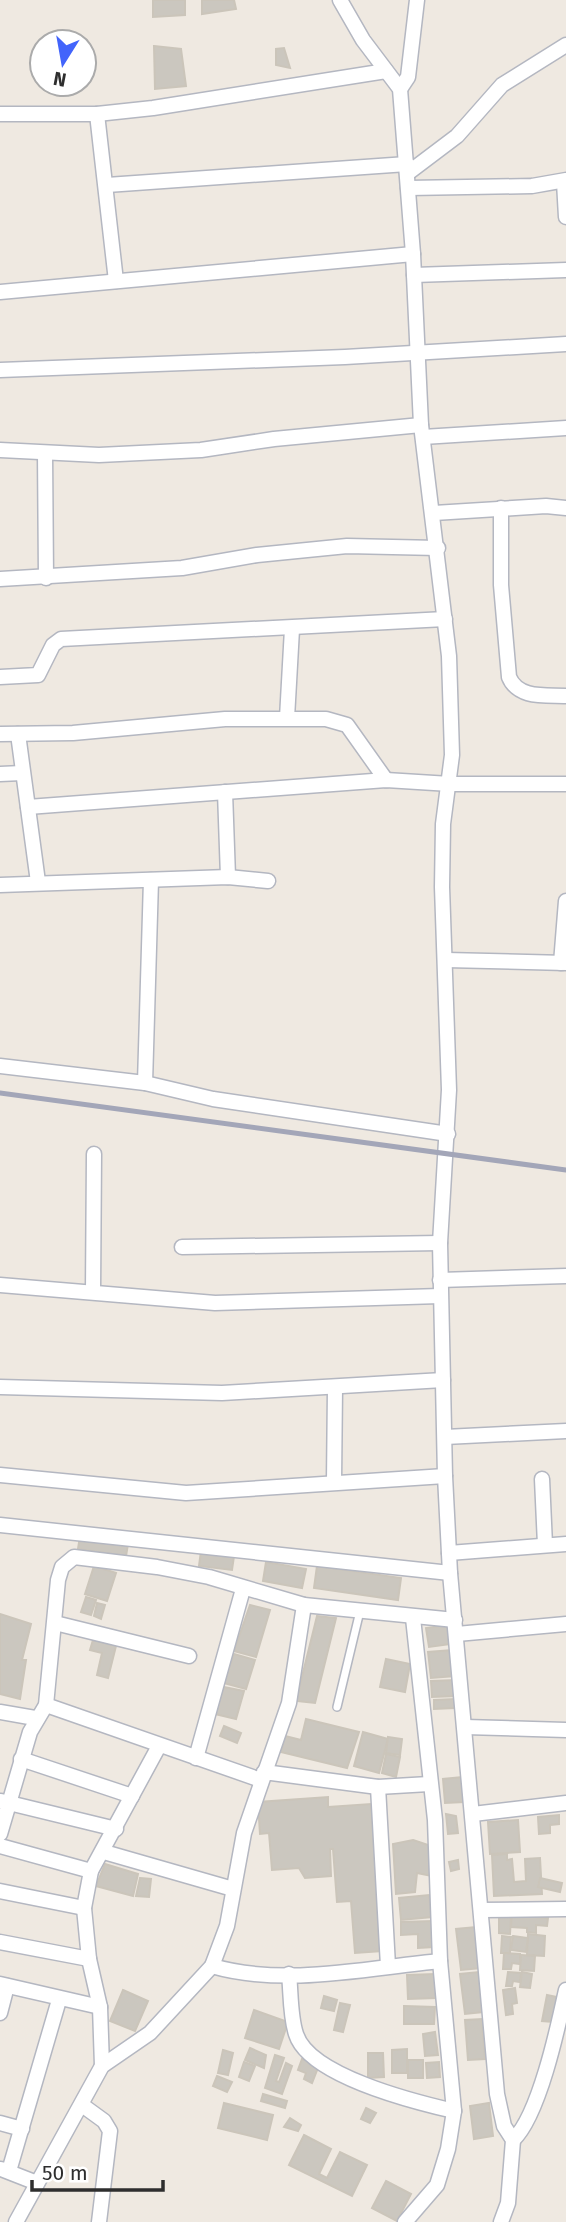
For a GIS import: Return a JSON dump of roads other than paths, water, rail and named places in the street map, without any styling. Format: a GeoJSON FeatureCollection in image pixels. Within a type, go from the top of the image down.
{"type":"FeatureCollection","features":[{"type":"Feature","properties":{"kind":"street"},"geometry":{"type":"LineString","coordinates":[[340,0],[400,89],[408,175],[422,431],[434,513],[449,656],[450,784],[443,824],[448,1134],[440,1243],[445,1476],[450,1573],[497,2094],[504,2126],[513,2140],[508,2203],[501,2222]]}},
{"type":"Feature","properties":{"kind":"street"},"geometry":{"type":"LineString","coordinates":[[400,89],[408,77],[418,0]]}},
{"type":"Feature","properties":{"kind":"street"},"geometry":{"type":"LineString","coordinates":[[408,175],[457,136],[502,85],[566,45]]}},
{"type":"Feature","properties":{"kind":"street"},"geometry":{"type":"LineString","coordinates":[[0,114],[97,114],[215,100],[386,71]]}},
{"type":"Feature","properties":{"kind":"street"},"geometry":{"type":"LineString","coordinates":[[97,114],[116,281]]}},
{"type":"Feature","properties":{"kind":"street"},"geometry":{"type":"LineString","coordinates":[[107,185],[408,175],[531,186],[565,181],[566,217]]}},
{"type":"Feature","properties":{"kind":"street"},"geometry":{"type":"LineString","coordinates":[[0,292],[413,254]]}},
{"type":"Feature","properties":{"kind":"street"},"geometry":{"type":"LineString","coordinates":[[414,275],[566,270]]}},
{"type":"Feature","properties":{"kind":"street"},"geometry":{"type":"LineString","coordinates":[[0,370],[418,353],[566,344]]}},
{"type":"Feature","properties":{"kind":"street"},"geometry":{"type":"LineString","coordinates":[[0,450],[99,455],[201,450],[274,439],[422,431],[566,428]]}},
{"type":"Feature","properties":{"kind":"street"},"geometry":{"type":"LineString","coordinates":[[45,453],[46,578]]}},
{"type":"Feature","properties":{"kind":"street"},"geometry":{"type":"LineString","coordinates":[[434,513],[501,508],[566,508]]}},
{"type":"Feature","properties":{"kind":"street"},"geometry":{"type":"LineString","coordinates":[[501,508],[501,585],[509,677],[513,686],[522,692],[566,696]]}},
{"type":"Feature","properties":{"kind":"street"},"geometry":{"type":"LineString","coordinates":[[0,579],[182,568],[257,555],[347,545],[438,548]]}},
{"type":"Feature","properties":{"kind":"street"},"geometry":{"type":"LineString","coordinates":[[0,677],[38,675],[53,645],[61,639],[446,619]]}},
{"type":"Feature","properties":{"kind":"street"},"geometry":{"type":"LineString","coordinates":[[287,718],[292,629]]}},
{"type":"Feature","properties":{"kind":"street"},"geometry":{"type":"LineString","coordinates":[[0,734],[166,727],[225,719],[287,718],[343,722],[386,780]]}},
{"type":"Feature","properties":{"kind":"street"},"geometry":{"type":"LineString","coordinates":[[18,734],[38,882]]}},
{"type":"Feature","properties":{"kind":"street"},"geometry":{"type":"LineString","coordinates":[[0,774],[22,773]]}},
{"type":"Feature","properties":{"kind":"street"},"geometry":{"type":"LineString","coordinates":[[28,807],[386,780],[450,784],[566,784]]}},
{"type":"Feature","properties":{"kind":"street"},"geometry":{"type":"LineString","coordinates":[[225,792],[228,877]]}},
{"type":"Feature","properties":{"kind":"street"},"geometry":{"type":"LineString","coordinates":[[0,885],[228,877],[268,881]]}},
{"type":"Feature","properties":{"kind":"street"},"geometry":{"type":"LineString","coordinates":[[145,1083],[151,880]]}},
{"type":"Feature","properties":{"kind":"street"},"geometry":{"type":"LineString","coordinates":[[446,960],[564,963],[566,901]]}},
{"type":"Feature","properties":{"kind":"street"},"geometry":{"type":"LineString","coordinates":[[0,1066],[145,1083],[213,1099],[448,1134]]}},
{"type":"Feature","properties":{"kind":"street"},"geometry":{"type":"LineString","coordinates":[[93,1291],[94,1154]]}},
{"type":"Feature","properties":{"kind":"street"},"geometry":{"type":"LineString","coordinates":[[182,1247],[440,1243]]}},
{"type":"Feature","properties":{"kind":"street"},"geometry":{"type":"LineString","coordinates":[[440,1280],[566,1276]]}},
{"type":"Feature","properties":{"kind":"street"},"geometry":{"type":"LineString","coordinates":[[0,1286],[226,1303],[440,1296]]}},
{"type":"Feature","properties":{"kind":"street"},"geometry":{"type":"LineString","coordinates":[[0,1387],[222,1393],[443,1380]]}},
{"type":"Feature","properties":{"kind":"street"},"geometry":{"type":"LineString","coordinates":[[334,1481],[335,1388]]}},
{"type":"Feature","properties":{"kind":"street"},"geometry":{"type":"LineString","coordinates":[[445,1437],[566,1431]]}},
{"type":"Feature","properties":{"kind":"street"},"geometry":{"type":"LineString","coordinates":[[0,1475],[186,1493],[334,1481],[445,1476]]}},
{"type":"Feature","properties":{"kind":"street"},"geometry":{"type":"LineString","coordinates":[[542,1479],[545,1545]]}},
{"type":"Feature","properties":{"kind":"street"},"geometry":{"type":"LineString","coordinates":[[0,1525],[450,1573]]}},
{"type":"Feature","properties":{"kind":"street"},"geometry":{"type":"LineString","coordinates":[[449,1553],[566,1544]]}},
{"type":"Feature","properties":{"kind":"street"},"geometry":{"type":"LineString","coordinates":[[0,1834],[4,1801],[35,1718],[46,1705],[58,1580],[62,1567],[74,1558],[157,1567],[209,1577],[304,1605],[413,1618],[456,1627],[566,1624]]}},
{"type":"Feature","properties":{"kind":"street"},"geometry":{"type":"LineString","coordinates":[[196,1758],[243,1589]]}},
{"type":"Feature","properties":{"kind":"street"},"geometry":{"type":"LineString","coordinates":[[16,2222],[102,2066],[150,2033],[212,1966],[228,1926],[244,1833],[289,1703],[304,1605]]}},
{"type":"Feature","properties":{"kind":"street"},"geometry":{"type":"LineString","coordinates":[[405,2222],[437,2185],[448,2149],[453,2111],[440,1961],[436,1847],[413,1618]]}},
{"type":"Feature","properties":{"kind":"street"},"geometry":{"type":"LineString","coordinates":[[55,1623],[189,1656]]}},
{"type":"Feature","properties":{"kind":"street"},"geometry":{"type":"LineString","coordinates":[[46,1705],[159,1746],[263,1776],[378,1787],[429,1784]]}},
{"type":"Feature","properties":{"kind":"street"},"geometry":{"type":"LineString","coordinates":[[0,1712],[35,1718]]}},
{"type":"Feature","properties":{"kind":"street"},"geometry":{"type":"LineString","coordinates":[[465,1727],[566,1730]]}},
{"type":"Feature","properties":{"kind":"street"},"geometry":{"type":"LineString","coordinates":[[102,2066],[100,2007],[89,1959],[84,1908],[91,1871],[104,1852],[159,1746]]}},
{"type":"Feature","properties":{"kind":"street"},"geometry":{"type":"LineString","coordinates":[[21,1759],[132,1796]]}},
{"type":"Feature","properties":{"kind":"street"},"geometry":{"type":"LineString","coordinates":[[378,1787],[388,1966]]}},
{"type":"Feature","properties":{"kind":"street"},"geometry":{"type":"LineString","coordinates":[[4,1801],[116,1829]]}},
{"type":"Feature","properties":{"kind":"street"},"geometry":{"type":"LineString","coordinates":[[473,1814],[566,1803]]}},
{"type":"Feature","properties":{"kind":"street"},"geometry":{"type":"LineString","coordinates":[[0,1846],[91,1871]]}},
{"type":"Feature","properties":{"kind":"street"},"geometry":{"type":"LineString","coordinates":[[104,1852],[233,1889]]}},
{"type":"Feature","properties":{"kind":"street"},"geometry":{"type":"LineString","coordinates":[[0,1891],[84,1908]]}},
{"type":"Feature","properties":{"kind":"street"},"geometry":{"type":"LineString","coordinates":[[481,1910],[566,1909]]}},
{"type":"Feature","properties":{"kind":"street"},"geometry":{"type":"LineString","coordinates":[[0,1942],[89,1959]]}},
{"type":"Feature","properties":{"kind":"street"},"geometry":{"type":"LineString","coordinates":[[212,1966],[237,1973],[289,1975],[440,1961]]}},
{"type":"Feature","properties":{"kind":"street"},"geometry":{"type":"LineString","coordinates":[[289,1975],[295,2034],[301,2046],[313,2057],[358,2082],[397,2098],[453,2111]]}},
{"type":"Feature","properties":{"kind":"street"},"geometry":{"type":"LineString","coordinates":[[0,2013],[4,1985],[60,2000],[100,2007]]}},
{"type":"Feature","properties":{"kind":"street"},"geometry":{"type":"LineString","coordinates":[[513,2140],[524,2130],[533,2110],[557,2034],[566,1990]]}},
{"type":"Feature","properties":{"kind":"street"},"geometry":{"type":"LineString","coordinates":[[37,2183],[5,2170],[22,2129],[60,2000]]}},
{"type":"Feature","properties":{"kind":"street"},"geometry":{"type":"LineString","coordinates":[[82,2105],[104,2121],[110,2131],[99,2222]]}},
{"type":"Feature","properties":{"kind":"street"},"geometry":{"type":"LineString","coordinates":[[0,2123],[22,2129]]}},
{"type":"Feature","properties":{"kind":"lane"},"geometry":{"type":"LineString","coordinates":[[337,1707],[360,1611]]}},
{"type":"Feature","properties":{"kind":"railway"},"geometry":{"type":"LineString","coordinates":[[0,1093],[566,1170]]}}]}
